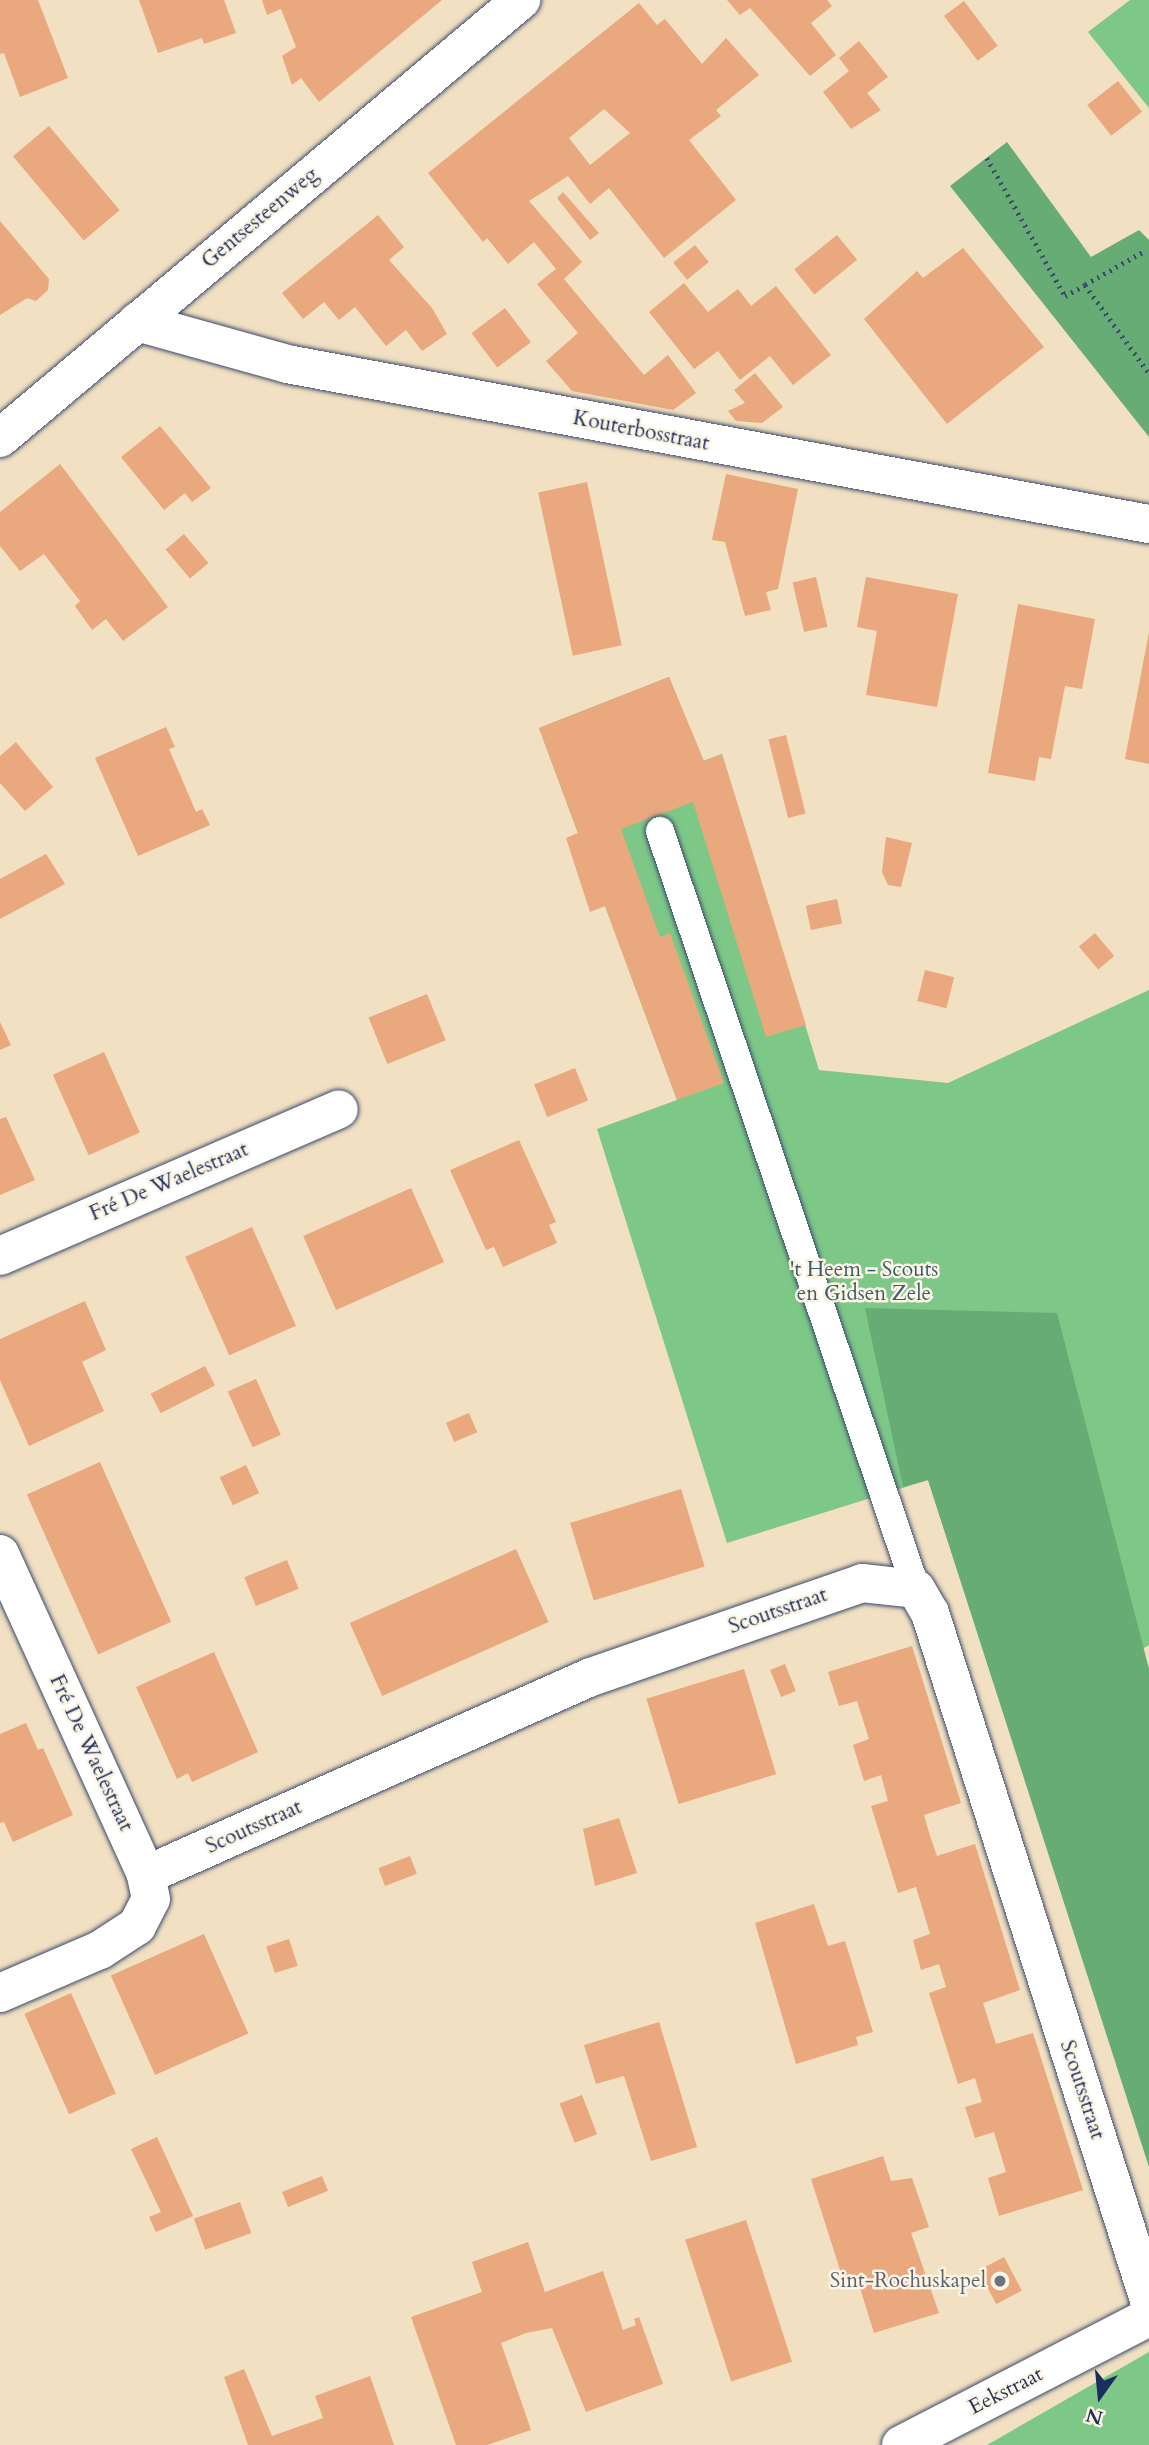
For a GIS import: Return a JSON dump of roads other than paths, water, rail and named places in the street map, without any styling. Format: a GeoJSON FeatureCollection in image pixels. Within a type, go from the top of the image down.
{"type":"FeatureCollection","features":[{"type":"Feature","properties":{"kind":"street","name":"Gentsesteenweg"},"geometry":{"type":"LineString","coordinates":[[0,438],[521,0]]}},
{"type":"Feature","properties":{"kind":"street","name":"Kouterbosstraat"},"geometry":{"type":"LineString","coordinates":[[137,322],[287,365],[1149,524]]}},
{"type":"Feature","properties":{"kind":"street","name":"Fré De Waelestraat"},"geometry":{"type":"LineString","coordinates":[[0,1256],[339,1109]]}},
{"type":"Feature","properties":{"kind":"street","name":"Fré De Waelestraat"},"geometry":{"type":"LineString","coordinates":[[0,1554],[146,1875]]}},
{"type":"Feature","properties":{"kind":"street","name":"Scoutsstraat"},"geometry":{"type":"LineString","coordinates":[[146,1875],[591,1676],[862,1583],[916,1589],[934,1624],[1149,2300]]}},
{"type":"Feature","properties":{"kind":"street"},"geometry":{"type":"LineString","coordinates":[[0,1993],[100,1950],[137,1926],[151,1899],[146,1875]]}},
{"type":"Feature","properties":{"kind":"street","name":"Eekstraat"},"geometry":{"type":"LineString","coordinates":[[901,2445],[1149,2317]]}},
{"type":"Feature","properties":{"kind":"lane"},"geometry":{"type":"LineString","coordinates":[[660,831],[916,1589]]}},
{"type":"Feature","properties":{"kind":"place","name":"Sint-Rochuskapel"},"geometry":{"type":"Point","coordinates":[1000,2281]}},
{"type":"Feature","properties":{"kind":"park label","name":"'t Heem - Scouts en Gidsen Zele"},"geometry":{"type":"Point","coordinates":[864,1282]}}]}
